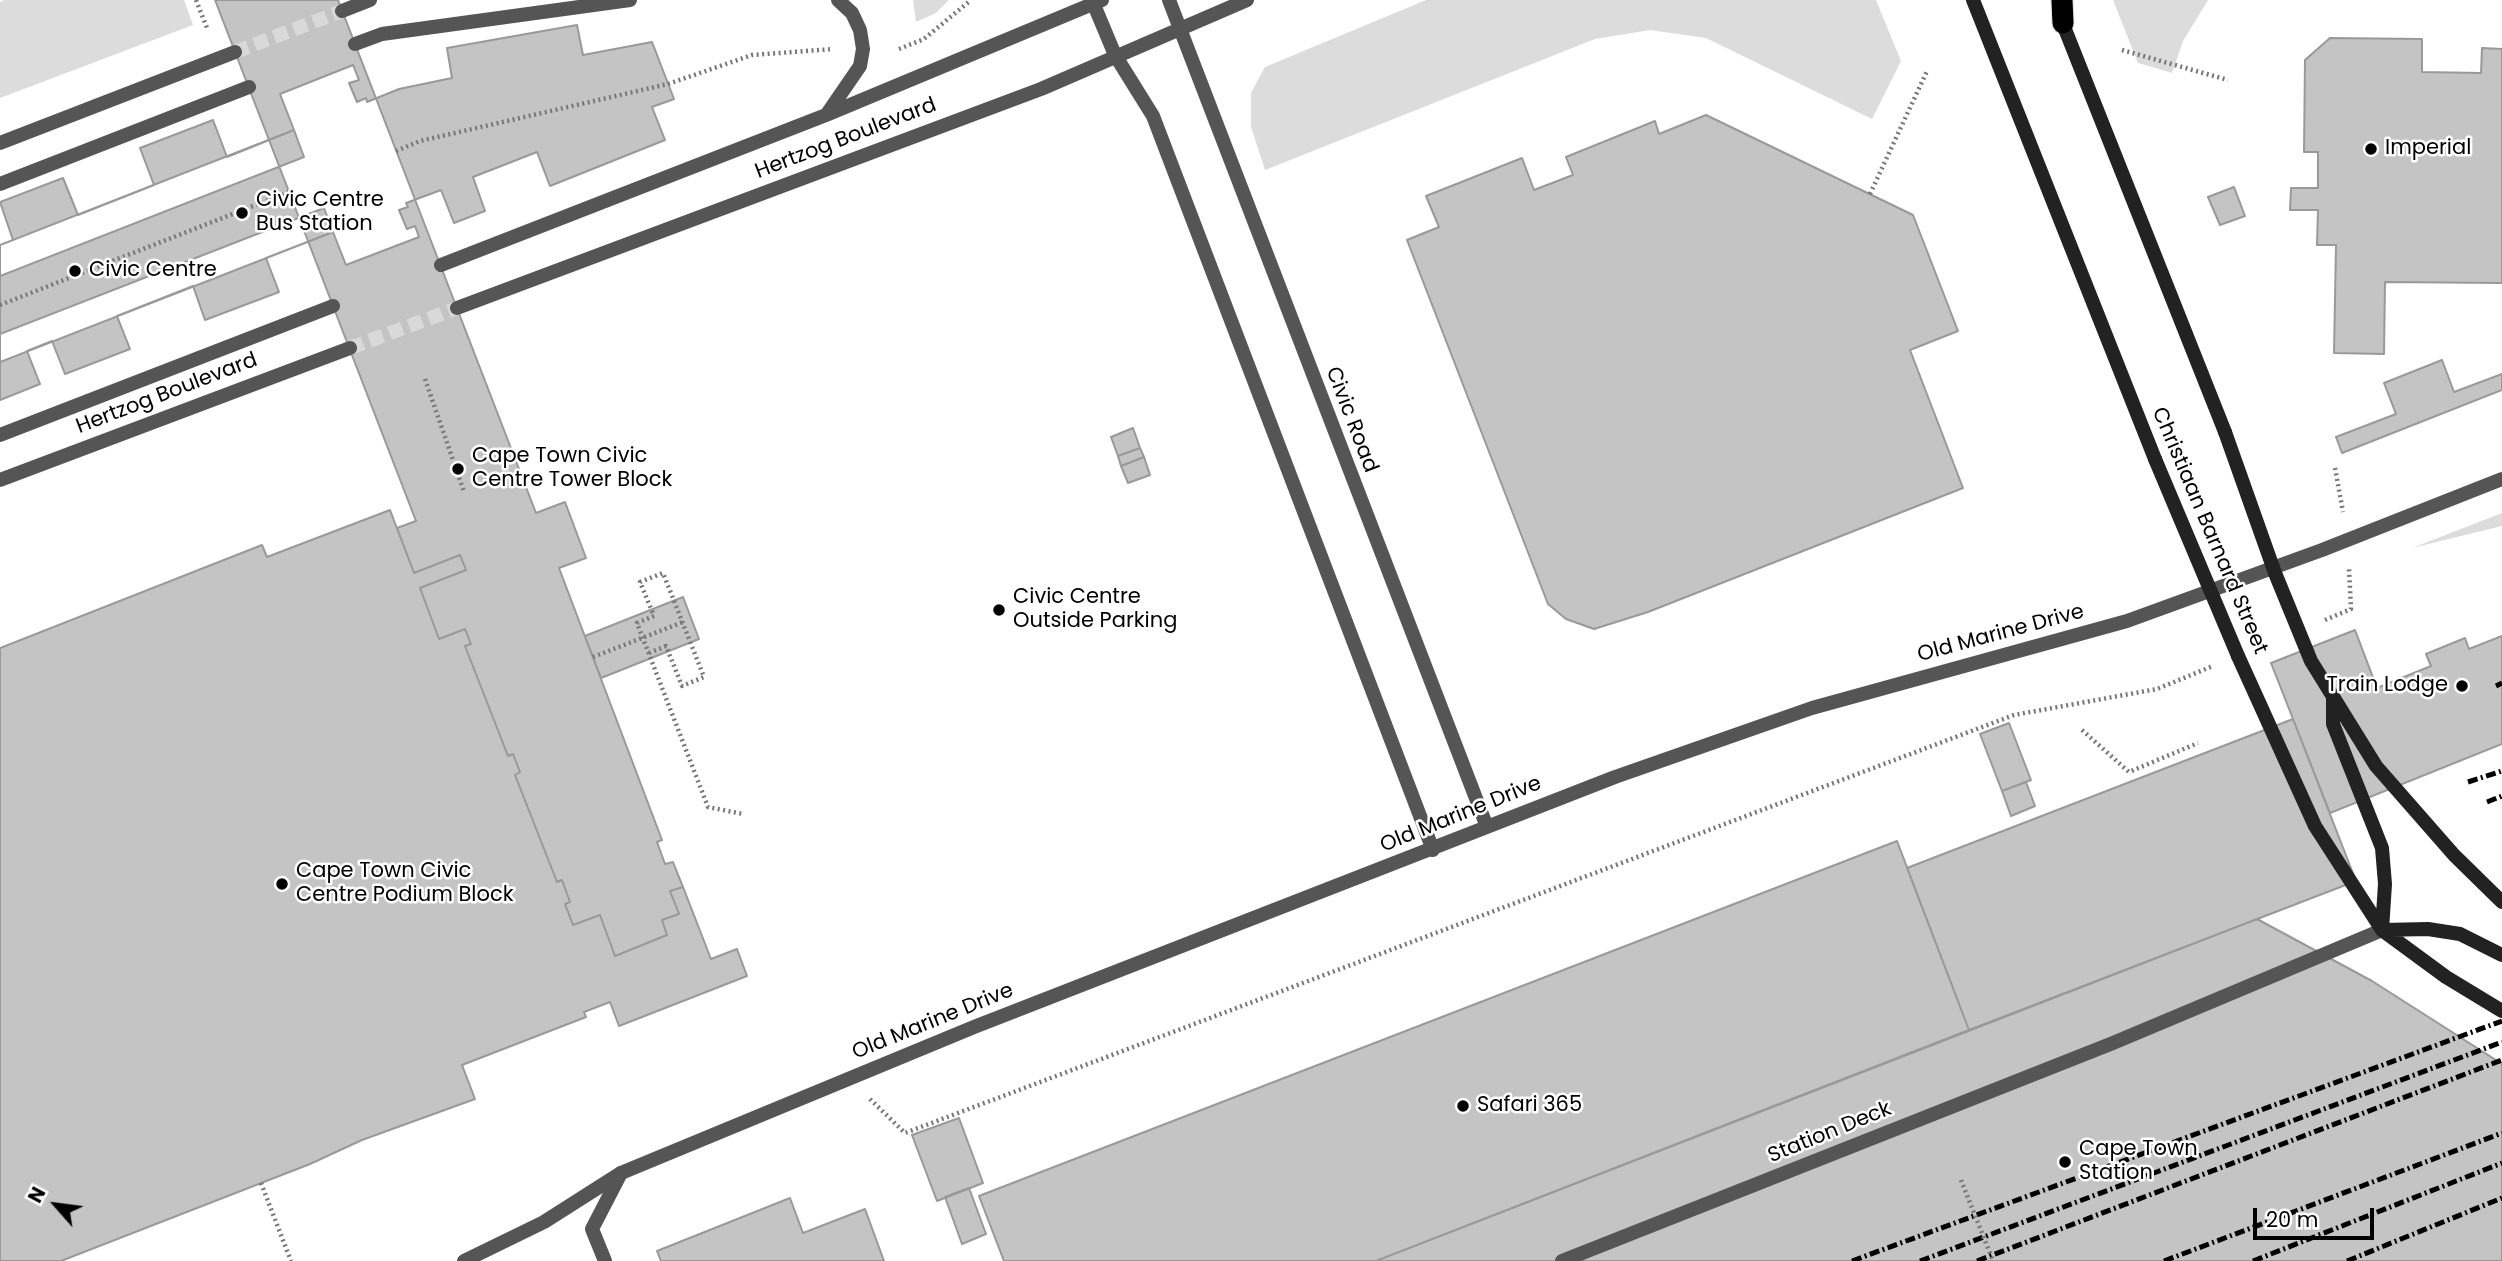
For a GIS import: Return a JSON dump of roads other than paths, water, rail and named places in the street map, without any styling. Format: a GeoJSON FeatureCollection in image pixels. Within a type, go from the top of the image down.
{"type":"FeatureCollection","features":[{"type":"Feature","properties":{"kind":"highway"},"geometry":{"type":"LineString","coordinates":[[2062,0],[2063,23]]}},
{"type":"Feature","properties":{"kind":"main road","name":"Christiaan Barnard Street"},"geometry":{"type":"LineString","coordinates":[[1973,0],[2155,459],[2238,656],[2315,826],[2382,930],[2446,977],[2502,1011]]}},
{"type":"Feature","properties":{"kind":"main road","name":"Christiaan Barnard Street"},"geometry":{"type":"LineString","coordinates":[[2054,0],[2225,432],[2311,662],[2376,766],[2454,855],[2502,902]]}},
{"type":"Feature","properties":{"kind":"main road"},"geometry":{"type":"LineString","coordinates":[[2333,696],[2333,724],[2382,848],[2385,884],[2382,930],[2428,929],[2460,934],[2502,955]]}},
{"type":"Feature","properties":{"kind":"street"},"geometry":{"type":"LineString","coordinates":[[342,11],[370,0]]}},
{"type":"Feature","properties":{"kind":"street"},"geometry":{"type":"LineString","coordinates":[[355,44],[382,34],[630,0]]}},
{"type":"Feature","properties":{"kind":"street"},"geometry":{"type":"LineString","coordinates":[[826,115],[860,66],[863,49],[860,30],[852,13],[838,0]]}},
{"type":"Feature","properties":{"kind":"street","name":"Civic Road"},"geometry":{"type":"LineString","coordinates":[[1169,0],[1237,184],[1487,827]]}},
{"type":"Feature","properties":{"kind":"street","name":"Hertzog Boulevard"},"geometry":{"type":"LineString","coordinates":[[457,308],[1041,89],[1247,0]]}},
{"type":"Feature","properties":{"kind":"street"},"geometry":{"type":"LineString","coordinates":[[441,265],[826,115],[1096,1],[1115,55],[1153,116],[1433,849]]}},
{"type":"Feature","properties":{"kind":"street"},"geometry":{"type":"LineString","coordinates":[[0,143],[235,52]]}},
{"type":"Feature","properties":{"kind":"street"},"geometry":{"type":"LineString","coordinates":[[0,184],[249,86]]}},
{"type":"Feature","properties":{"kind":"street"},"geometry":{"type":"LineString","coordinates":[[0,435],[333,306]]}},
{"type":"Feature","properties":{"kind":"street","name":"Hertzog Boulevard"},"geometry":{"type":"LineString","coordinates":[[0,480],[350,348]]}},
{"type":"Feature","properties":{"kind":"street","name":"Old Marine Drive"},"geometry":{"type":"LineString","coordinates":[[464,1261],[544,1222],[621,1173],[848,1078],[1615,777],[1812,708],[2127,621],[2348,540],[2502,479]]}},
{"type":"Feature","properties":{"kind":"street","name":"Station Deck"},"geometry":{"type":"LineString","coordinates":[[1563,1261],[2113,1043],[2382,930]]}},
{"type":"Feature","properties":{"kind":"street"},"geometry":{"type":"LineString","coordinates":[[605,1261],[592,1229],[621,1173]]}},
{"type":"Feature","properties":{"kind":"tunnel"},"geometry":{"type":"LineString","coordinates":[[235,52],[342,11]]}},
{"type":"Feature","properties":{"kind":"tunnel"},"geometry":{"type":"LineString","coordinates":[[350,348],[457,308]]}},
{"type":"Feature","properties":{"kind":"railway"},"geometry":{"type":"LineString","coordinates":[[2496,686],[2502,683]]}},
{"type":"Feature","properties":{"kind":"railway"},"geometry":{"type":"LineString","coordinates":[[2468,782],[2502,771]]}},
{"type":"Feature","properties":{"kind":"railway"},"geometry":{"type":"LineString","coordinates":[[2487,802],[2502,796]]}},
{"type":"Feature","properties":{"kind":"railway"},"geometry":{"type":"LineString","coordinates":[[1852,1261],[2502,1021]]}},
{"type":"Feature","properties":{"kind":"railway"},"geometry":{"type":"LineString","coordinates":[[1920,1261],[2502,1042]]}},
{"type":"Feature","properties":{"kind":"railway"},"geometry":{"type":"LineString","coordinates":[[1977,1261],[2502,1060]]}},
{"type":"Feature","properties":{"kind":"railway"},"geometry":{"type":"LineString","coordinates":[[2164,1261],[2502,1133]]}},
{"type":"Feature","properties":{"kind":"railway"},"geometry":{"type":"LineString","coordinates":[[2253,1261],[2502,1163]]}},
{"type":"Feature","properties":{"kind":"railway"},"geometry":{"type":"LineString","coordinates":[[2347,1261],[2502,1198]]}},
{"type":"Feature","properties":{"kind":"place","name":"Imperial"},"geometry":{"type":"Point","coordinates":[2371,149]}},
{"type":"Feature","properties":{"kind":"place","name":"Civic Centre Bus Station"},"geometry":{"type":"Point","coordinates":[242,213]}},
{"type":"Feature","properties":{"kind":"place","name":"Civic Centre"},"geometry":{"type":"Point","coordinates":[75,271]}},
{"type":"Feature","properties":{"kind":"place","name":"Cape Town Civic Centre Tower Block"},"geometry":{"type":"Point","coordinates":[458,469]}},
{"type":"Feature","properties":{"kind":"place","name":"Civic Centre Outside Parking"},"geometry":{"type":"Point","coordinates":[999,610]}},
{"type":"Feature","properties":{"kind":"place","name":"Train Lodge"},"geometry":{"type":"Point","coordinates":[2462,686]}},
{"type":"Feature","properties":{"kind":"place","name":"Cape Town Civic Centre Podium Block"},"geometry":{"type":"Point","coordinates":[282,884]}},
{"type":"Feature","properties":{"kind":"place","name":"Safari 365"},"geometry":{"type":"Point","coordinates":[1463,1106]}},
{"type":"Feature","properties":{"kind":"place","name":"Cape Town Station"},"geometry":{"type":"Point","coordinates":[2065,1162]}}]}
